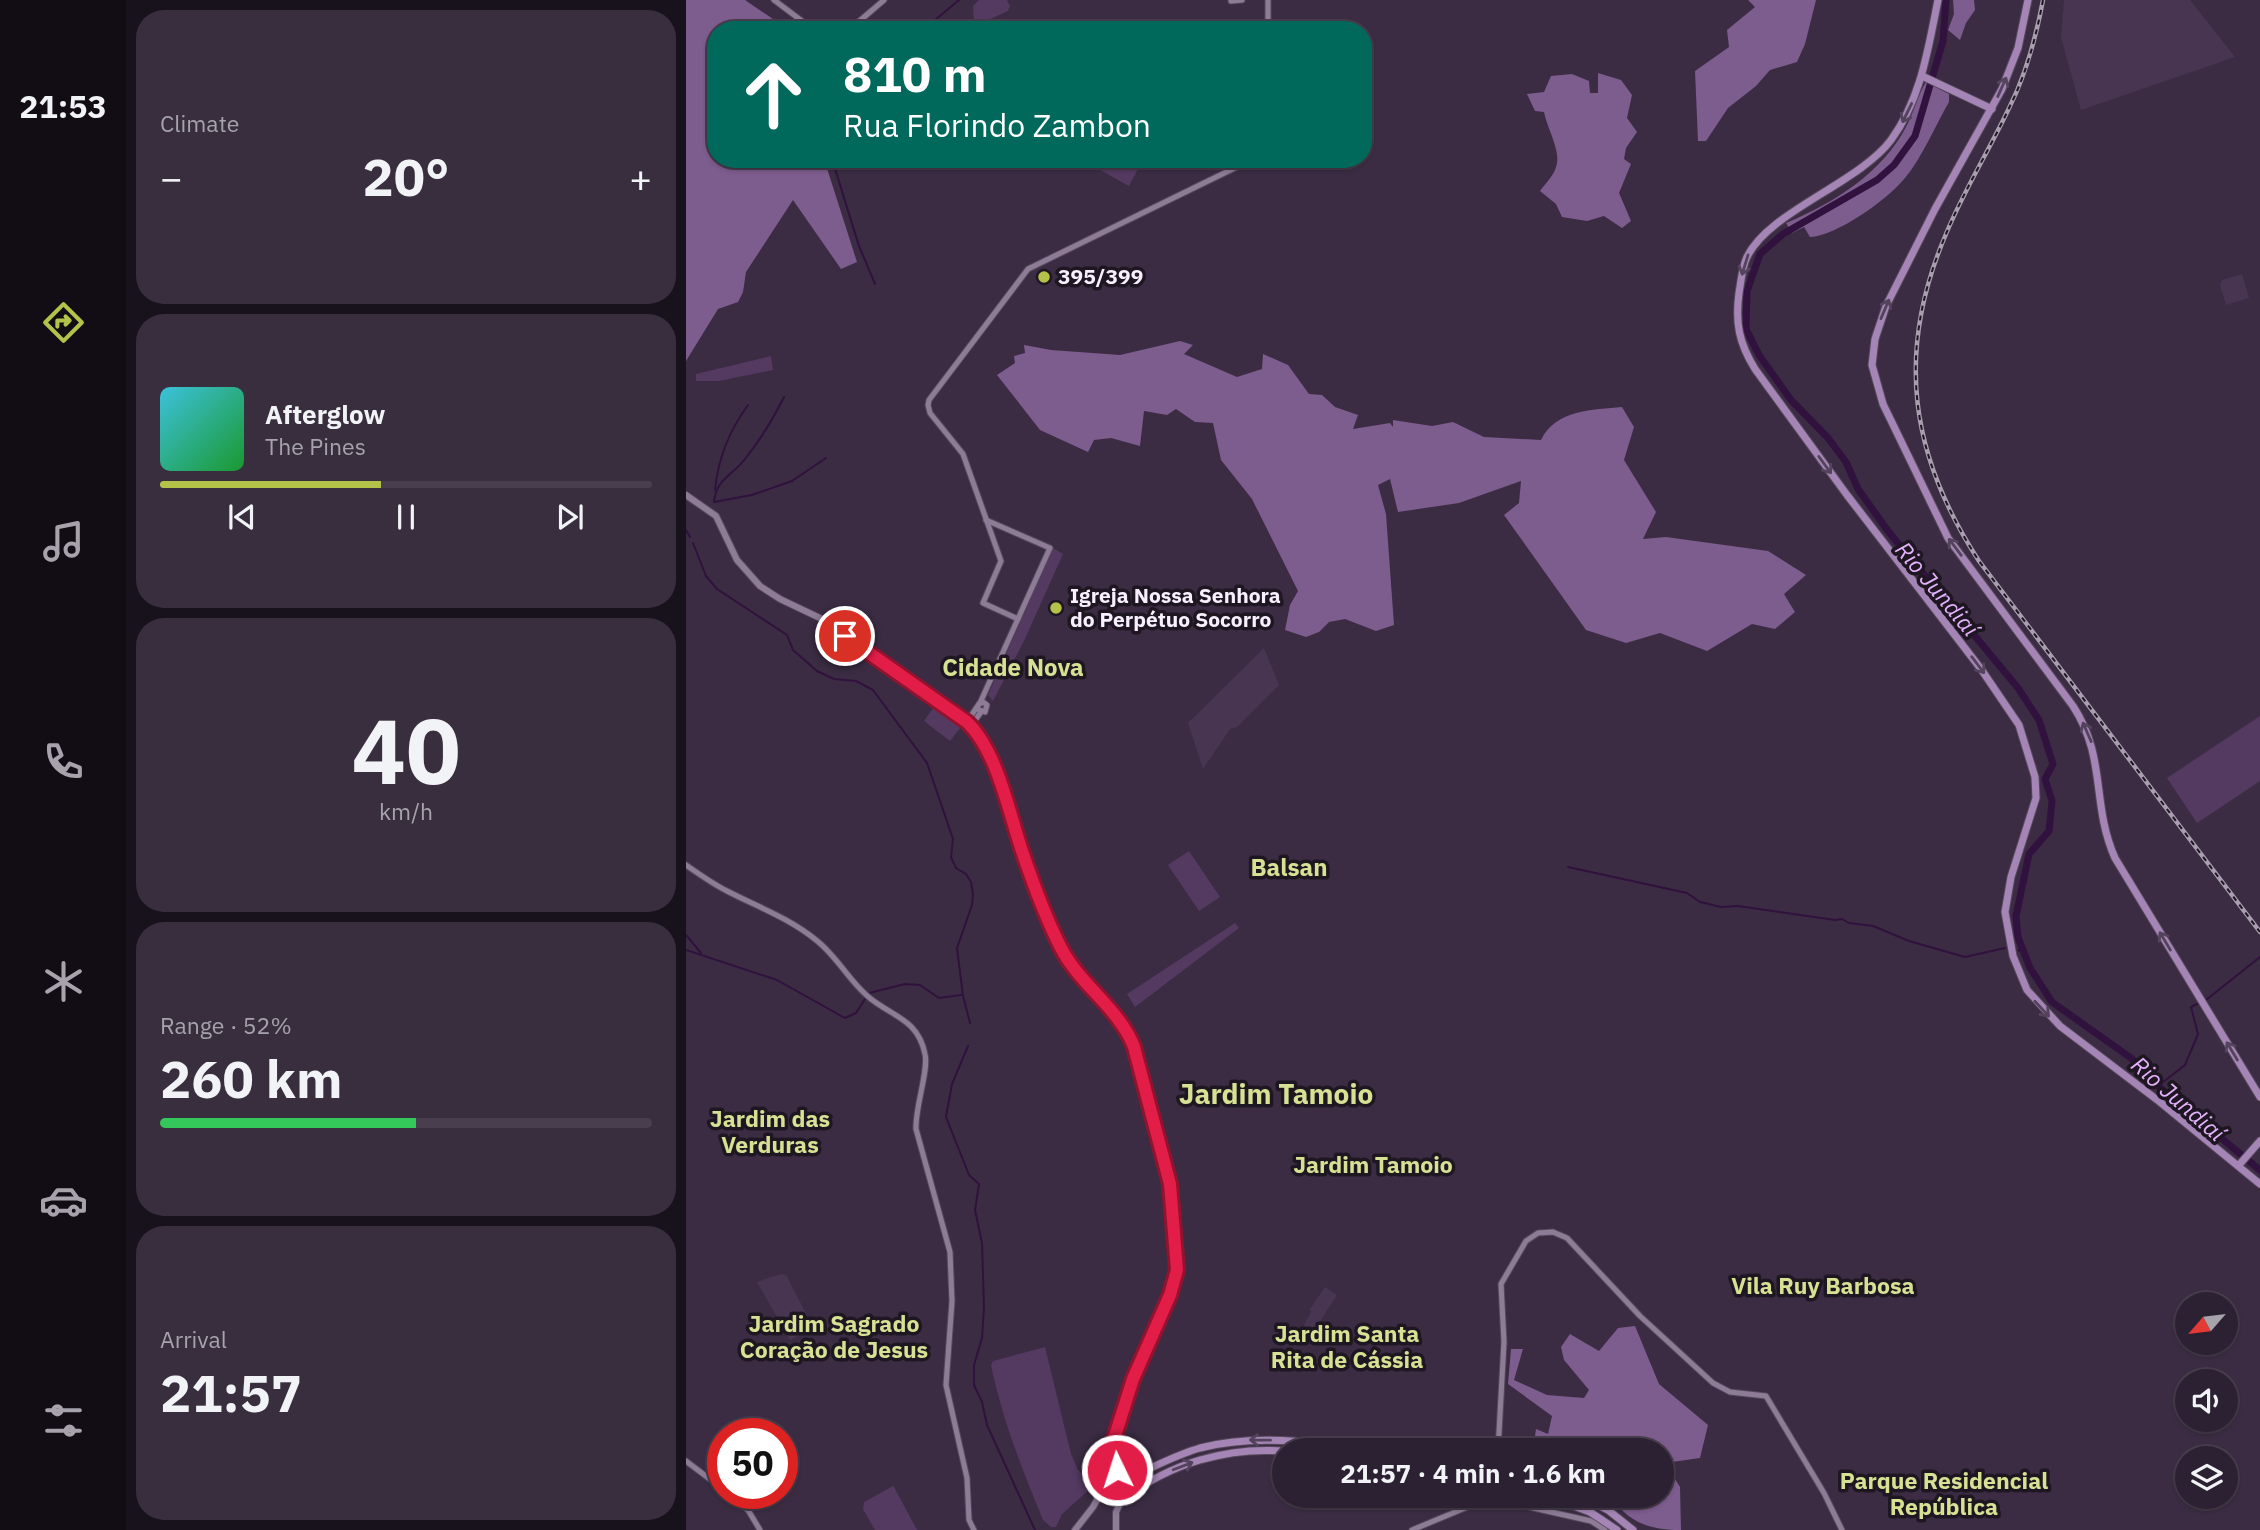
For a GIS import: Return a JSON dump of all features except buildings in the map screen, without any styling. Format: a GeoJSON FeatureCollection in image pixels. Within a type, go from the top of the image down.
{"type":"FeatureCollection","features":[{"type":"Feature","properties":{"kind":"main road"},"geometry":{"type":"LineString","coordinates":[[1938,0],[1924,76],[1905,117],[1879,154],[1770,230],[1746,257],[1737,308],[1737,333],[1742,348],[1755,369],[1864,518],[1988,679],[2019,725],[2035,777],[2036,798],[2011,877],[2005,912],[2016,967],[2027,990],[2060,1026],[2240,1163],[2260,1184]]}},
{"type":"Feature","properties":{"kind":"main road"},"geometry":{"type":"LineString","coordinates":[[2028,0],[2018,48],[1992,109],[1935,209],[1886,306],[1874,339],[1874,375],[1883,404],[1948,538],[2088,730],[2096,759],[2102,820],[2110,848],[2260,1097]]}},
{"type":"Feature","properties":{"kind":"main road"},"geometry":{"type":"LineString","coordinates":[[1924,76],[1992,109]]}},
{"type":"Feature","properties":{"kind":"main road"},"geometry":{"type":"LineString","coordinates":[[686,495],[716,516],[737,560],[753,580],[780,599],[813,614],[835,628],[969,724],[988,754],[1026,864],[1061,948],[1130,1036],[1149,1098],[1170,1184],[1177,1270],[1170,1295],[1133,1379],[1112,1447],[1108,1481]]}},
{"type":"Feature","properties":{"kind":"main road"},"geometry":{"type":"LineString","coordinates":[[2240,1163],[2260,1141]]}},
{"type":"Feature","properties":{"kind":"main road"},"geometry":{"type":"LineString","coordinates":[[1108,1481],[1121,1481],[1186,1452],[1246,1440],[1272,1441]]}},
{"type":"Feature","properties":{"kind":"main road"},"geometry":{"type":"LineString","coordinates":[[1214,1456],[1215,1449],[1221,1444]]}},
{"type":"Feature","properties":{"kind":"main road"},"geometry":{"type":"LineString","coordinates":[[1112,1447],[1125,1491],[1124,1499],[1116,1513],[1116,1530]]}},
{"type":"Feature","properties":{"kind":"main road"},"geometry":{"type":"LineString","coordinates":[[1124,1499],[1164,1474],[1214,1456],[1251,1450],[1272,1451]]}},
{"type":"Feature","properties":{"kind":"main road"},"geometry":{"type":"LineString","coordinates":[[1075,1530],[1116,1465]]}},
{"type":"Feature","properties":{"kind":"main road"},"geometry":{"type":"LineString","coordinates":[[1579,1508],[1593,1513],[1617,1530]]}},
{"type":"Feature","properties":{"kind":"main road"},"geometry":{"type":"LineString","coordinates":[[1593,1513],[1596,1508]]}},
{"type":"Feature","properties":{"kind":"main road"},"geometry":{"type":"LineString","coordinates":[[1603,1508],[1633,1530]]}},
{"type":"Feature","properties":{"kind":"street"},"geometry":{"type":"LineString","coordinates":[[774,0],[802,21]]}},
{"type":"Feature","properties":{"kind":"street"},"geometry":{"type":"LineString","coordinates":[[860,21],[884,0]]}},
{"type":"Feature","properties":{"kind":"street"},"geometry":{"type":"LineString","coordinates":[[1231,1],[1242,0]]}},
{"type":"Feature","properties":{"kind":"street"},"geometry":{"type":"LineString","coordinates":[[1268,0],[1268,21]]}},
{"type":"Feature","properties":{"kind":"street"},"geometry":{"type":"LineString","coordinates":[[1018,619],[983,603],[1001,561],[961,450],[929,409],[929,400],[1028,269],[1235,168]]}},
{"type":"Feature","properties":{"kind":"street"},"geometry":{"type":"LineString","coordinates":[[969,724],[980,708],[1049,548],[986,520]]}},
{"type":"Feature","properties":{"kind":"street"},"geometry":{"type":"LineString","coordinates":[[993,539],[996,532],[1007,529]]}},
{"type":"Feature","properties":{"kind":"street"},"geometry":{"type":"LineString","coordinates":[[686,865],[724,890],[774,912],[816,940],[832,954],[871,999],[910,1024],[922,1045],[926,1057],[916,1108],[916,1129],[950,1252],[952,1301],[946,1385],[967,1478],[970,1520],[974,1530]]}},
{"type":"Feature","properties":{"kind":"street"},"geometry":{"type":"LineString","coordinates":[[1498,1438],[1503,1327],[1501,1284],[1526,1241],[1538,1233],[1560,1234],[1573,1244],[1640,1316],[1700,1372],[1730,1392],[1766,1396],[1777,1410],[1829,1501],[1842,1530]]}},
{"type":"Feature","properties":{"kind":"street"},"geometry":{"type":"LineString","coordinates":[[686,1461],[707,1477]]}},
{"type":"Feature","properties":{"kind":"street"},"geometry":{"type":"LineString","coordinates":[[1412,1530],[1489,1498],[1591,1521],[1605,1530]]}},
{"type":"Feature","properties":{"kind":"street"},"geometry":{"type":"LineString","coordinates":[[747,1509],[760,1530]]}},
{"type":"Feature","properties":{"kind":"shaded area"},"geometry":{"type":"Polygon","coordinates":[[[686,0],[745,0],[776,21],[707,21],[707,168],[827,168],[857,262],[841,269],[793,200],[746,272],[743,292],[738,302],[718,309],[686,361],[686,0]]]}},
{"type":"Feature","properties":{"kind":"shaded area"},"geometry":{"type":"Polygon","coordinates":[[[979,0],[1007,0],[1010,6],[1008,11],[986,21],[974,21],[973,6],[979,0]]]}},
{"type":"Feature","properties":{"kind":"shaded area"},"geometry":{"type":"Polygon","coordinates":[[[1748,0],[1816,0],[1805,44],[1797,62],[1770,70],[1756,86],[1728,108],[1706,141],[1698,141],[1695,71],[1729,47],[1727,30],[1755,7],[1748,0]]]}},
{"type":"Feature","properties":{"kind":"shaded area"},"geometry":{"type":"Polygon","coordinates":[[[1953,0],[1974,0],[1975,10],[1966,23],[1960,40],[1948,30],[1954,14],[1953,0]]]}},
{"type":"Feature","properties":{"kind":"shaded area"},"geometry":{"type":"Polygon","coordinates":[[[2064,0],[2190,0],[2235,57],[2081,110],[2061,37],[2064,0]]]}},
{"type":"Feature","properties":{"kind":"shaded area"},"geometry":{"type":"Polygon","coordinates":[[[1598,73],[1621,80],[1632,95],[1627,118],[1637,132],[1626,148],[1624,159],[1631,164],[1619,193],[1631,221],[1622,228],[1604,216],[1587,221],[1562,217],[1556,204],[1540,191],[1555,170],[1557,155],[1544,112],[1535,111],[1527,94],[1544,92],[1551,76],[1572,74],[1589,81],[1590,93],[1598,93],[1598,73]]]}},
{"type":"Feature","properties":{"kind":"shaded area"},"geometry":{"type":"Polygon","coordinates":[[[1926,82],[1949,94],[1949,102],[1905,178],[1875,206],[1834,230],[1810,237],[1804,227],[1792,233],[1786,223],[1839,196],[1884,159],[1906,127],[1926,82]]]}},
{"type":"Feature","properties":{"kind":"shaded area"},"geometry":{"type":"Polygon","coordinates":[[[1100,168],[1138,169],[1129,186],[1100,168]]]}},
{"type":"Feature","properties":{"kind":"shaded area"},"geometry":{"type":"Polygon","coordinates":[[[2242,274],[2249,298],[2226,305],[2220,285],[2222,280],[2242,274]]]}},
{"type":"Feature","properties":{"kind":"shaded area"},"geometry":{"type":"Polygon","coordinates":[[[1180,341],[1193,345],[1184,354],[1237,377],[1262,369],[1263,354],[1288,365],[1309,394],[1322,395],[1335,407],[1358,415],[1353,429],[1390,423],[1393,427],[1393,420],[1432,426],[1453,422],[1484,437],[1541,440],[1556,422],[1566,417],[1576,413],[1622,407],[1634,427],[1624,460],[1656,512],[1643,539],[1666,537],[1768,551],[1806,575],[1784,594],[1795,612],[1775,629],[1752,624],[1707,651],[1660,633],[1626,643],[1586,630],[1504,515],[1519,503],[1521,481],[1459,503],[1398,512],[1390,479],[1378,485],[1386,514],[1394,625],[1376,631],[1345,619],[1329,622],[1319,632],[1306,637],[1285,630],[1290,605],[1298,591],[1252,499],[1221,460],[1213,423],[1195,422],[1176,409],[1167,415],[1144,411],[1140,446],[1111,438],[1094,440],[1088,452],[1040,430],[997,375],[1015,363],[1014,356],[1025,353],[1024,345],[1051,350],[1120,355],[1180,341]]]}},
{"type":"Feature","properties":{"kind":"shaded area"},"geometry":{"type":"Polygon","coordinates":[[[771,356],[773,370],[719,381],[696,381],[696,374],[771,356]]]}},
{"type":"Feature","properties":{"kind":"shaded area"},"geometry":{"type":"Polygon","coordinates":[[[1053,548],[1063,554],[1024,641],[993,701],[988,695],[1053,548]]]}},
{"type":"Feature","properties":{"kind":"shaded area"},"geometry":{"type":"Polygon","coordinates":[[[1264,648],[1279,685],[1237,727],[1230,729],[1203,769],[1188,723],[1264,648]]]}},
{"type":"Feature","properties":{"kind":"shaded area"},"geometry":{"type":"Polygon","coordinates":[[[936,704],[963,724],[950,741],[924,721],[936,704]]]}},
{"type":"Feature","properties":{"kind":"shaded area"},"geometry":{"type":"Polygon","coordinates":[[[2260,716],[2260,781],[2197,823],[2167,778],[2260,716]]]}},
{"type":"Feature","properties":{"kind":"shaded area"},"geometry":{"type":"Polygon","coordinates":[[[1189,851],[1220,897],[1199,911],[1168,865],[1189,851]]]}},
{"type":"Feature","properties":{"kind":"shaded area"},"geometry":{"type":"Polygon","coordinates":[[[1235,923],[1239,928],[1135,1007],[1127,994],[1235,923]]]}},
{"type":"Feature","properties":{"kind":"shaded area"},"geometry":{"type":"Polygon","coordinates":[[[781,1274],[786,1275],[813,1327],[790,1340],[757,1282],[781,1274]]]}},
{"type":"Feature","properties":{"kind":"shaded area"},"geometry":{"type":"Polygon","coordinates":[[[1325,1287],[1337,1295],[1307,1341],[1304,1325],[1310,1309],[1325,1287]]]}},
{"type":"Feature","properties":{"kind":"shaded area"},"geometry":{"type":"Polygon","coordinates":[[[1635,1326],[1659,1384],[1708,1425],[1700,1458],[1674,1462],[1674,1438],[1535,1438],[1536,1429],[1548,1434],[1552,1416],[1508,1384],[1511,1349],[1523,1349],[1514,1380],[1547,1395],[1584,1398],[1589,1390],[1564,1360],[1561,1347],[1570,1334],[1599,1351],[1618,1328],[1635,1326]]]}},
{"type":"Feature","properties":{"kind":"shaded area"},"geometry":{"type":"Polygon","coordinates":[[[1045,1347],[1071,1454],[1078,1470],[1091,1482],[1091,1488],[1062,1514],[1056,1527],[1051,1527],[1043,1520],[1035,1501],[1007,1424],[991,1365],[993,1361],[1045,1347]]]}},
{"type":"Feature","properties":{"kind":"shaded area"},"geometry":{"type":"Polygon","coordinates":[[[1674,1477],[1680,1487],[1681,1530],[1650,1526],[1621,1508],[1674,1508],[1674,1477]]]}},
{"type":"Feature","properties":{"kind":"shaded area"},"geometry":{"type":"Polygon","coordinates":[[[893,1486],[917,1530],[875,1530],[863,1509],[864,1502],[893,1486]]]}},
{"type":"Feature","properties":{"kind":"waterway"},"geometry":{"type":"LineString","coordinates":[[934,21],[959,0]]}},
{"type":"Feature","properties":{"kind":"waterway","name":"Rio Jundiaí"},"geometry":{"type":"LineString","coordinates":[[1946,0],[1943,41],[1915,136],[1894,165],[1877,180],[1783,234],[1760,254],[1747,291],[1746,329],[1759,355],[1791,400],[1828,438],[1846,462],[1858,489],[1888,531],[2018,688],[2039,720],[2053,764],[2045,779],[2052,801],[2049,831],[2029,854],[2016,916],[2018,937],[2030,968],[2052,1002],[2131,1058],[2158,1086],[2260,1170]]}},
{"type":"Feature","properties":{"kind":"waterway"},"geometry":{"type":"LineString","coordinates":[[835,168],[859,246],[875,284]]}},
{"type":"Feature","properties":{"kind":"waterway"},"geometry":{"type":"LineString","coordinates":[[784,397],[751,451],[718,488],[714,502],[752,495],[792,481],[826,458]]}},
{"type":"Feature","properties":{"kind":"waterway"},"geometry":{"type":"LineString","coordinates":[[715,490],[726,445],[748,405]]}},
{"type":"Feature","properties":{"kind":"waterway"},"geometry":{"type":"LineString","coordinates":[[686,530],[690,537]]}},
{"type":"Feature","properties":{"kind":"waterway"},"geometry":{"type":"LineString","coordinates":[[693,543],[706,576],[717,589],[787,635],[793,650],[817,671],[834,679],[856,681],[873,690],[927,763],[953,839],[951,857],[956,868],[966,874],[971,882],[973,894],[972,905],[957,948],[963,996],[970,1023]]}},
{"type":"Feature","properties":{"kind":"waterway"},"geometry":{"type":"LineString","coordinates":[[1568,867],[1687,893],[1700,902],[1721,907],[1738,906],[1842,919],[1849,923],[1873,926],[1909,941],[1965,957],[2005,948]]}},
{"type":"Feature","properties":{"kind":"waterway"},"geometry":{"type":"LineString","coordinates":[[686,935],[701,953]]}},
{"type":"Feature","properties":{"kind":"waterway"},"geometry":{"type":"LineString","coordinates":[[686,950],[777,980],[845,1018],[856,1013],[865,999]]}},
{"type":"Feature","properties":{"kind":"waterway","name":"Rio Jundiaí"},"geometry":{"type":"LineString","coordinates":[[2018,950],[2023,952]]}},
{"type":"Feature","properties":{"kind":"waterway"},"geometry":{"type":"LineString","coordinates":[[2206,1000],[2260,957]]}},
{"type":"Feature","properties":{"kind":"waterway"},"geometry":{"type":"LineString","coordinates":[[869,993],[905,984],[920,985],[939,998],[961,995]]}},
{"type":"Feature","properties":{"kind":"waterway"},"geometry":{"type":"LineString","coordinates":[[2158,1086],[2185,1065],[2198,1034],[2191,1007],[2201,1002]]}},
{"type":"Feature","properties":{"kind":"waterway"},"geometry":{"type":"LineString","coordinates":[[968,1046],[952,1084],[946,1117],[969,1175],[979,1184],[975,1210],[982,1243],[984,1307],[982,1338],[974,1365],[974,1385],[982,1402],[987,1425],[1035,1530]]}},
{"type":"Feature","properties":{"kind":"railway"},"geometry":{"type":"LineString","coordinates":[[2043,0],[2034,41],[2021,80],[1953,218],[1930,278],[1920,320],[1916,362],[1918,402],[1925,442],[1938,482],[1979,561],[2260,932]]}},
{"type":"Feature","properties":{"kind":"place","name":"395/399"},"geometry":{"type":"Point","coordinates":[1044,277]}},
{"type":"Feature","properties":{"kind":"place","name":"Igreja Nossa Senhora do Perpétuo Socorro"},"geometry":{"type":"Point","coordinates":[1056,608]}},
{"type":"Feature","properties":{"kind":"district","name":"Cidade Nova"},"geometry":{"type":"Point","coordinates":[1013,668]}},
{"type":"Feature","properties":{"kind":"district","name":"Balsan"},"geometry":{"type":"Point","coordinates":[1289,868]}},
{"type":"Feature","properties":{"kind":"district","name":"Jardim Tamoio"},"geometry":{"type":"Point","coordinates":[1276,1094]}},
{"type":"Feature","properties":{"kind":"district","name":"Jardim das Verduras"},"geometry":{"type":"Point","coordinates":[770,1132]}},
{"type":"Feature","properties":{"kind":"district","name":"Jardim Tamoio"},"geometry":{"type":"Point","coordinates":[1373,1165]}},
{"type":"Feature","properties":{"kind":"district","name":"Vila Ruy Barbosa"},"geometry":{"type":"Point","coordinates":[1823,1286]}},
{"type":"Feature","properties":{"kind":"district","name":"Jardim Sagrado Coração de Jesus"},"geometry":{"type":"Point","coordinates":[834,1337]}},
{"type":"Feature","properties":{"kind":"district","name":"Jardim Santa Rita de Cássia"},"geometry":{"type":"Point","coordinates":[1347,1347]}},
{"type":"Feature","properties":{"kind":"district","name":"Parque Residencial República"},"geometry":{"type":"Point","coordinates":[1944,1494]}},
{"type":"Feature","properties":{"kind":"route"},"geometry":{"type":"LineString","coordinates":[[845,636],[971,726],[997,775],[1023,855],[1061,948],[1126,1030],[1134,1047],[1170,1184],[1177,1270],[1175,1283],[1133,1379],[1113,1442],[1117,1470]]}}]}
